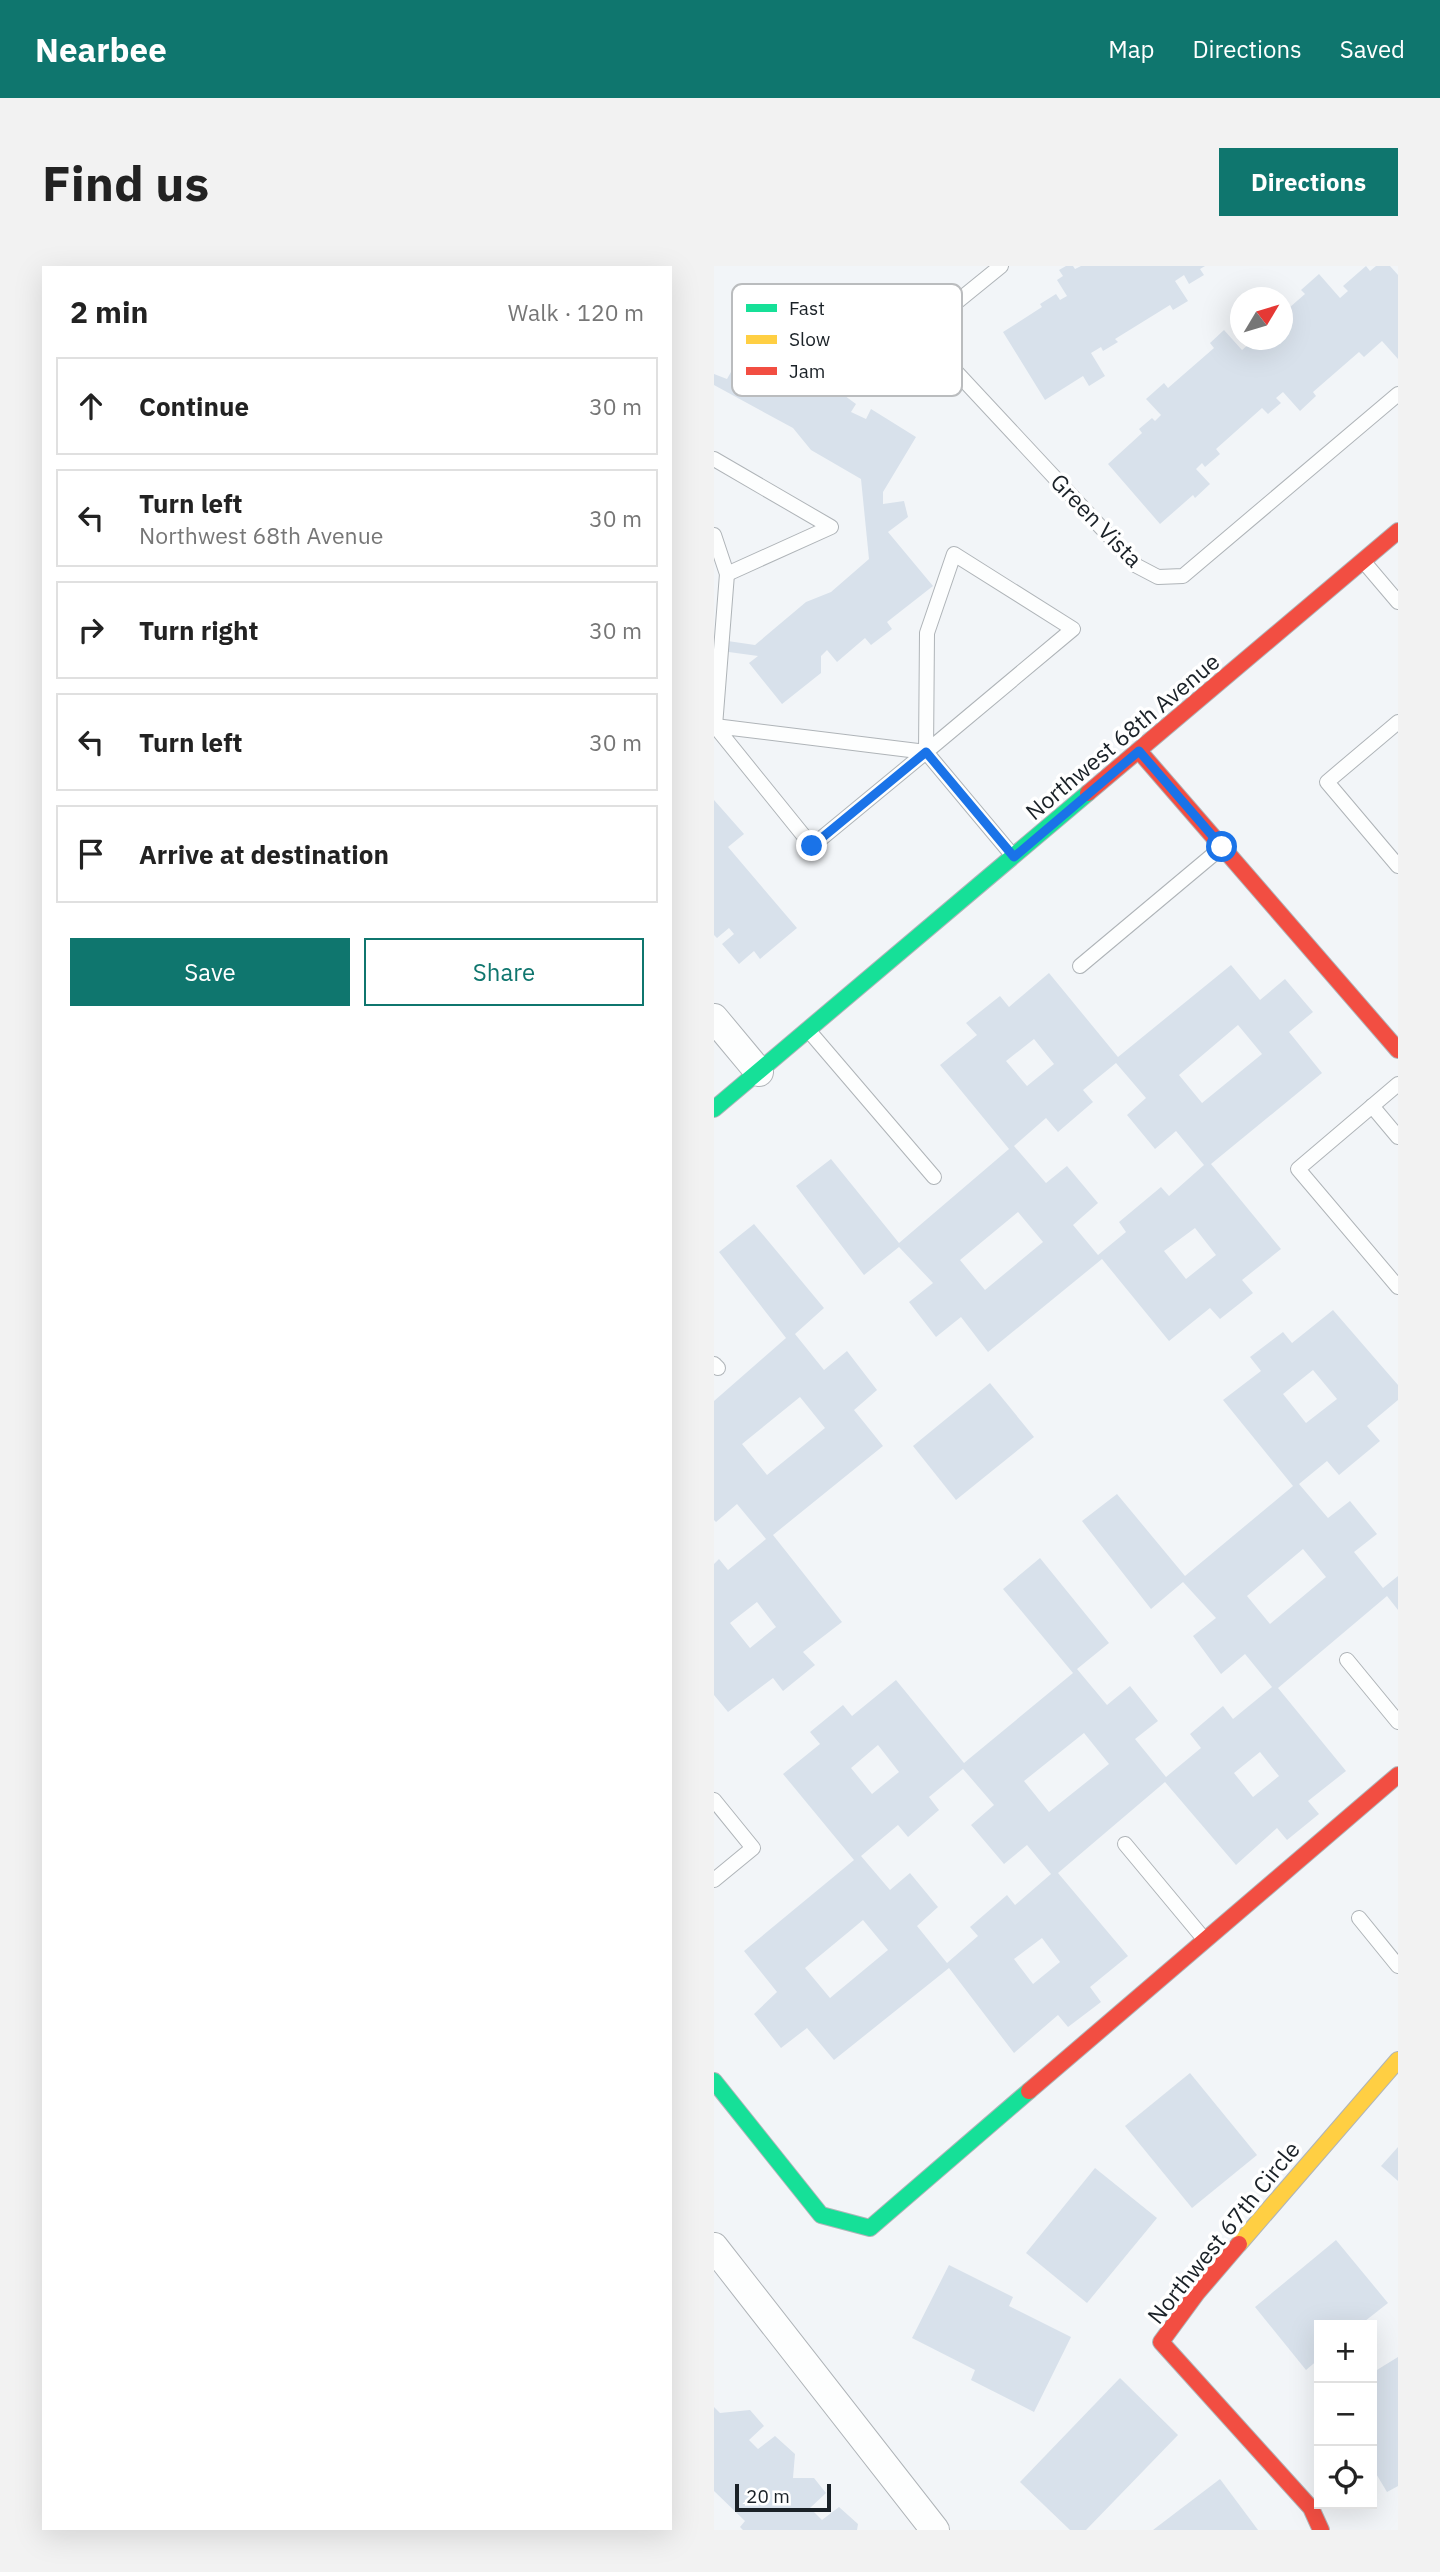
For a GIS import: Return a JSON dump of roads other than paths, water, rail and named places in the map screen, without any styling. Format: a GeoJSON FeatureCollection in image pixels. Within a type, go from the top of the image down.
{"type":"FeatureCollection","features":[{"type":"Feature","properties":{"kind":"street","name":"Northwest 68th Avenue"},"geometry":{"type":"LineString","coordinates":[[714,1109],[1398,531]]}},
{"type":"Feature","properties":{"kind":"street"},"geometry":{"type":"LineString","coordinates":[[1139,751],[1398,1050]]}},
{"type":"Feature","properties":{"kind":"street"},"geometry":{"type":"LineString","coordinates":[[714,1018],[759,1072]]}},
{"type":"Feature","properties":{"kind":"street"},"geometry":{"type":"LineString","coordinates":[[714,2081],[821,2215],[870,2228],[1398,1774]]}},
{"type":"Feature","properties":{"kind":"street","name":"Northwest 67th Circle"},"geometry":{"type":"LineString","coordinates":[[1321,2530],[1311,2508],[1161,2342],[1197,2293],[1398,2060]]}},
{"type":"Feature","properties":{"kind":"street"},"geometry":{"type":"LineString","coordinates":[[714,2246],[935,2530]]}},
{"type":"Feature","properties":{"kind":"lane","name":"Green Vista"},"geometry":{"type":"LineString","coordinates":[[962,298],[1001,266]]}},
{"type":"Feature","properties":{"kind":"lane","name":"Green Vista"},"geometry":{"type":"LineString","coordinates":[[962,378],[1137,566],[1158,577],[1183,576],[1398,394]]}},
{"type":"Feature","properties":{"kind":"lane"},"geometry":{"type":"LineString","coordinates":[[714,459],[831,527],[727,574]]}},
{"type":"Feature","properties":{"kind":"lane"},"geometry":{"type":"LineString","coordinates":[[714,535],[727,574],[715,726],[812,846],[926,752],[1073,629],[954,554],[927,633],[926,752],[1014,857]]}},
{"type":"Feature","properties":{"kind":"lane"},"geometry":{"type":"LineString","coordinates":[[1363,561],[1398,602]]}},
{"type":"Feature","properties":{"kind":"lane"},"geometry":{"type":"LineString","coordinates":[[1398,722],[1327,782],[1398,866]]}},
{"type":"Feature","properties":{"kind":"lane"},"geometry":{"type":"LineString","coordinates":[[715,726],[926,752]]}},
{"type":"Feature","properties":{"kind":"lane"},"geometry":{"type":"LineString","coordinates":[[1080,965],[1222,847]]}},
{"type":"Feature","properties":{"kind":"lane"},"geometry":{"type":"LineString","coordinates":[[808,1030],[934,1177]]}},
{"type":"Feature","properties":{"kind":"lane"},"geometry":{"type":"LineString","coordinates":[[1398,1084],[1298,1168],[1398,1287]]}},
{"type":"Feature","properties":{"kind":"lane"},"geometry":{"type":"LineString","coordinates":[[1372,1106],[1398,1137]]}},
{"type":"Feature","properties":{"kind":"lane"},"geometry":{"type":"LineString","coordinates":[[1347,1660],[1398,1722]]}},
{"type":"Feature","properties":{"kind":"lane"},"geometry":{"type":"LineString","coordinates":[[714,1800],[753,1848],[714,1880]]}},
{"type":"Feature","properties":{"kind":"lane"},"geometry":{"type":"LineString","coordinates":[[1125,1844],[1205,1940]]}},
{"type":"Feature","properties":{"kind":"lane"},"geometry":{"type":"LineString","coordinates":[[1359,1918],[1398,1966]]}}]}
